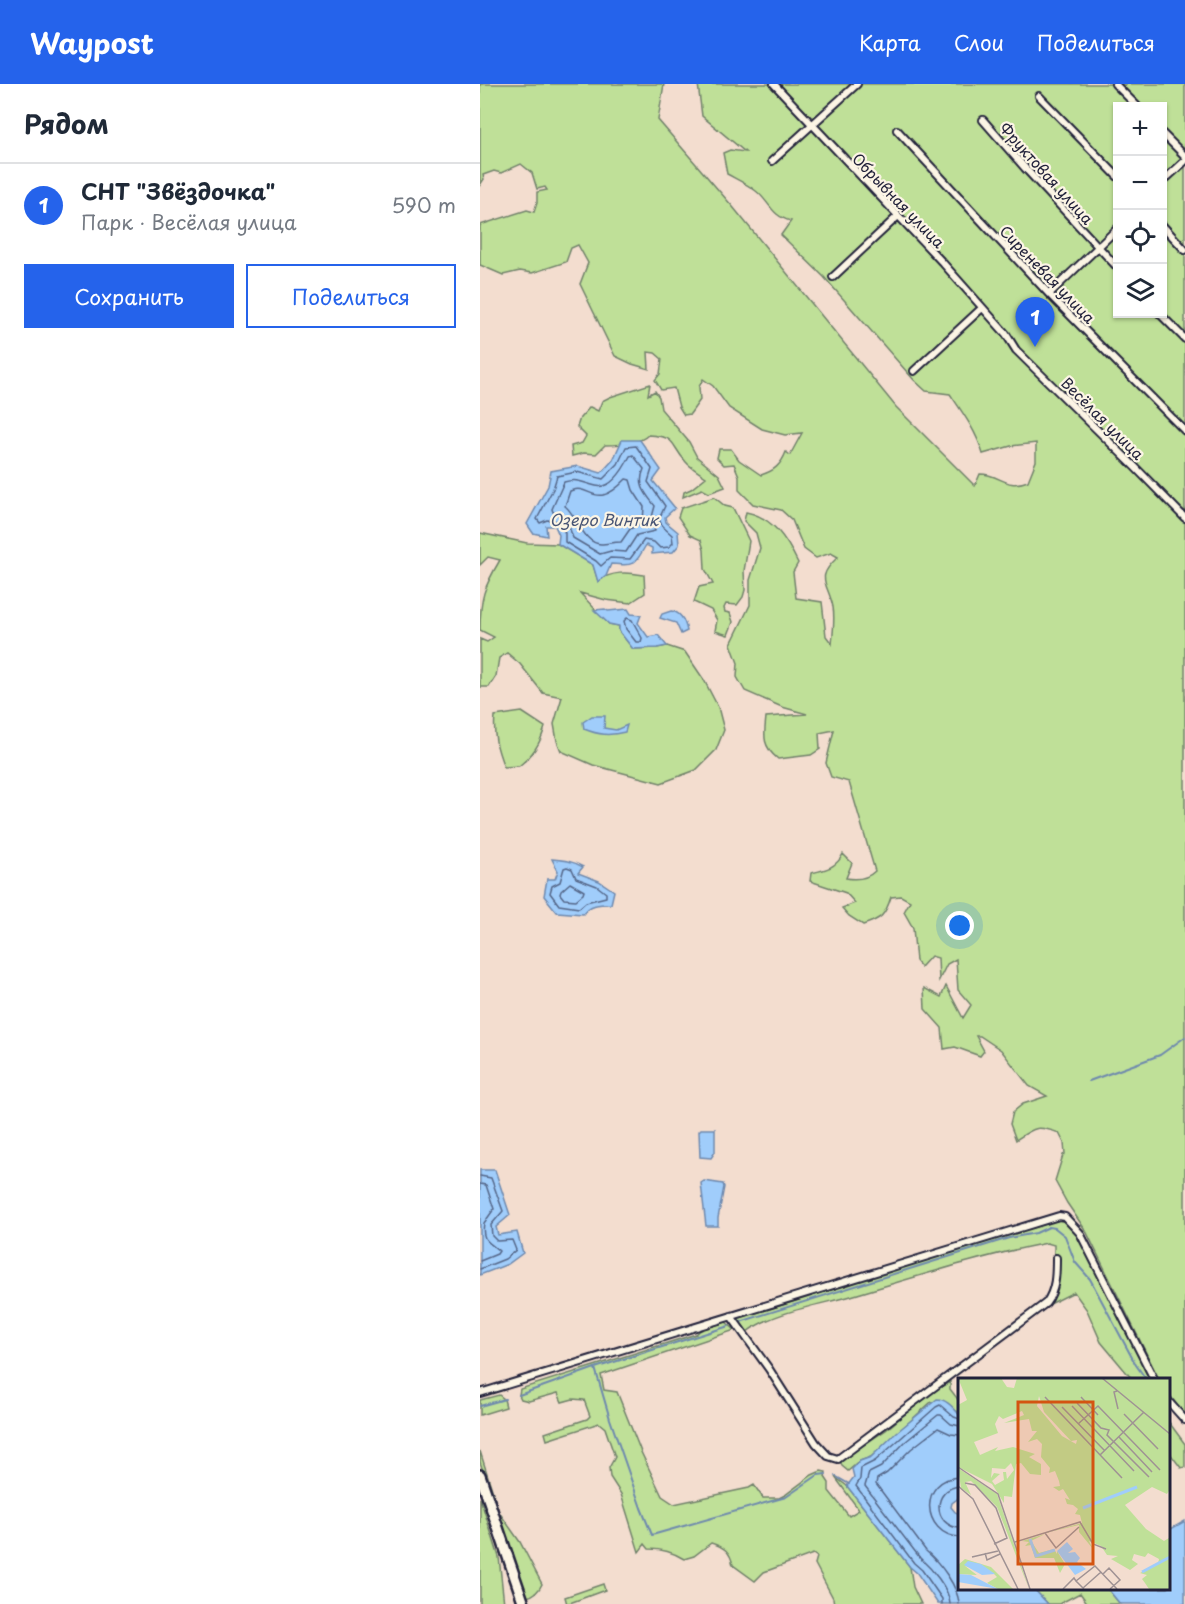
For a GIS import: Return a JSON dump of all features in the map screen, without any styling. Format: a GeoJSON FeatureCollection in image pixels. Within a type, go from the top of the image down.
{"type":"FeatureCollection","features":[{"type":"Feature","properties":{"kind":"main road"},"geometry":{"type":"LineString","coordinates":[[480,1475],[524,1604]]}},
{"type":"Feature","properties":{"kind":"street","name":"Обрывная улица"},"geometry":{"type":"LineString","coordinates":[[774,84],[1006,334]]}},
{"type":"Feature","properties":{"kind":"street"},"geometry":{"type":"LineString","coordinates":[[772,161],[857,84]]}},
{"type":"Feature","properties":{"kind":"street"},"geometry":{"type":"LineString","coordinates":[[1115,84],[1133,102]]}},
{"type":"Feature","properties":{"kind":"street"},"geometry":{"type":"LineString","coordinates":[[1039,96],[1113,172]]}},
{"type":"Feature","properties":{"kind":"street","name":"Фруктовая улица"},"geometry":{"type":"LineString","coordinates":[[983,120],[1114,264]]}},
{"type":"Feature","properties":{"kind":"street","name":"Сиреневая улица"},"geometry":{"type":"LineString","coordinates":[[897,130],[1049,294],[1185,431]]}},
{"type":"Feature","properties":{"kind":"street"},"geometry":{"type":"LineString","coordinates":[[1167,139],[1185,159],[1167,177]]}},
{"type":"Feature","properties":{"kind":"street"},"geometry":{"type":"LineString","coordinates":[[833,277],[898,216]]}},
{"type":"Feature","properties":{"kind":"street"},"geometry":{"type":"LineString","coordinates":[[1167,230],[1185,250]]}},
{"type":"Feature","properties":{"kind":"street"},"geometry":{"type":"LineString","coordinates":[[1049,294],[1113,233]]}},
{"type":"Feature","properties":{"kind":"street"},"geometry":{"type":"LineString","coordinates":[[914,371],[982,308]]}},
{"type":"Feature","properties":{"kind":"street"},"geometry":{"type":"LineString","coordinates":[[1165,318],[1185,339]]}},
{"type":"Feature","properties":{"kind":"street","name":"Весёлая улица"},"geometry":{"type":"LineString","coordinates":[[1006,334],[1016,350],[1185,518]]}},
{"type":"Feature","properties":{"kind":"street"},"geometry":{"type":"LineString","coordinates":[[480,1393],[1059,1216],[1065,1217],[1075,1225],[1091,1252],[1154,1378]]}},
{"type":"Feature","properties":{"kind":"street"},"geometry":{"type":"LineString","coordinates":[[731,1316],[769,1369],[816,1443],[828,1456],[837,1459],[1046,1303],[1052,1295],[1056,1258]]}},
{"type":"Feature","properties":{"kind":"street"},"geometry":{"type":"LineString","coordinates":[[1170,1403],[1185,1420]]}},
{"type":"Feature","properties":{"kind":"green space"},"geometry":{"type":"Polygon","coordinates":[[[480,84],[664,84],[658,120],[733,207],[896,407],[975,486],[980,474],[1014,484],[1028,481],[1036,461],[1036,443],[1011,446],[983,454],[973,430],[950,394],[926,391],[914,380],[824,277],[781,235],[791,221],[779,216],[756,191],[727,174],[723,153],[730,150],[745,152],[702,116],[698,84],[1185,84],[1185,1416],[1170,1395],[1170,1378],[1159,1378],[1086,1231],[1055,1181],[1065,1154],[1064,1143],[1059,1133],[1041,1128],[1028,1132],[1016,1140],[1010,1124],[1013,1112],[1023,1104],[1047,1096],[1029,1086],[1001,1050],[980,1036],[976,1036],[984,1051],[980,1056],[955,1047],[944,1049],[942,1028],[925,1009],[924,988],[941,997],[946,986],[963,1018],[971,1005],[958,990],[956,959],[947,964],[939,980],[938,958],[931,956],[921,967],[916,961],[913,928],[904,912],[910,901],[901,896],[891,897],[882,916],[863,925],[849,916],[842,908],[855,903],[846,893],[810,881],[811,873],[833,865],[843,854],[852,863],[846,878],[862,878],[875,871],[849,782],[831,777],[826,763],[834,730],[819,733],[820,749],[811,755],[778,759],[769,750],[765,740],[766,717],[807,714],[782,707],[745,691],[737,677],[738,663],[731,644],[750,605],[750,580],[760,548],[756,533],[744,521],[746,512],[771,524],[789,546],[798,563],[793,572],[796,598],[822,602],[826,636],[832,644],[834,611],[825,576],[826,571],[838,557],[831,553],[816,558],[804,549],[792,520],[781,510],[753,504],[739,490],[739,476],[734,464],[724,465],[717,458],[719,449],[731,449],[739,460],[761,475],[776,467],[786,452],[790,455],[802,433],[785,435],[762,429],[729,408],[713,386],[703,379],[699,387],[700,400],[690,414],[684,415],[679,407],[674,388],[661,390],[655,380],[660,374],[662,359],[655,353],[648,352],[649,369],[615,356],[580,284],[588,263],[578,245],[571,248],[566,262],[532,273],[520,271],[503,275],[480,265],[480,225],[527,210],[534,212],[537,192],[547,190],[545,187],[537,189],[532,173],[521,164],[501,173],[494,171],[483,175],[484,179],[480,185],[480,84]]]}},
{"type":"Feature","properties":{"kind":"green space"},"geometry":{"type":"Polygon","coordinates":[[[650,384],[648,395],[655,391],[659,397],[661,409],[689,442],[697,457],[719,475],[725,487],[709,493],[702,489],[683,497],[684,492],[706,477],[688,464],[672,442],[664,437],[648,435],[634,442],[605,445],[596,454],[584,453],[572,456],[571,446],[582,443],[586,436],[577,427],[580,418],[590,407],[598,411],[602,401],[650,384]]]}},
{"type":"Feature","properties":{"kind":"green space"},"geometry":{"type":"Polygon","coordinates":[[[714,497],[725,506],[733,508],[749,541],[743,597],[737,605],[726,604],[724,608],[725,612],[730,613],[733,622],[728,635],[715,631],[717,620],[711,610],[694,602],[699,587],[713,584],[705,569],[701,540],[690,535],[678,517],[681,508],[714,497]]]}},
{"type":"Feature","properties":{"kind":"green space"},"geometry":{"type":"Polygon","coordinates":[[[480,533],[527,543],[558,544],[593,565],[598,581],[609,575],[620,573],[644,575],[645,593],[630,603],[580,593],[609,624],[619,626],[619,631],[633,649],[667,646],[685,652],[704,680],[718,707],[724,730],[716,750],[696,770],[661,783],[593,765],[561,751],[554,724],[562,697],[543,693],[520,664],[507,653],[499,658],[496,676],[489,687],[480,687],[480,639],[487,642],[494,637],[480,630],[482,601],[490,578],[500,560],[488,557],[480,565],[480,533]]]}},
{"type":"Feature","properties":{"kind":"green space"},"geometry":{"type":"Polygon","coordinates":[[[522,712],[545,727],[535,749],[524,762],[519,766],[504,767],[496,742],[495,716],[522,712]]]}},
{"type":"Feature","properties":{"kind":"green space"},"geometry":{"type":"Polygon","coordinates":[[[1063,1219],[1073,1226],[1102,1279],[1149,1378],[1131,1378],[1101,1342],[1087,1310],[1074,1292],[1050,1304],[1057,1288],[1059,1259],[1054,1253],[1054,1245],[1047,1243],[973,1260],[797,1310],[770,1319],[747,1332],[737,1319],[1063,1219]]]}},
{"type":"Feature","properties":{"kind":"green space"},"geometry":{"type":"Polygon","coordinates":[[[726,1322],[735,1330],[601,1375],[604,1390],[617,1392],[641,1452],[662,1496],[674,1504],[754,1485],[763,1498],[779,1498],[812,1475],[821,1471],[826,1472],[829,1491],[849,1516],[859,1510],[835,1477],[847,1486],[910,1567],[913,1587],[921,1604],[834,1604],[815,1564],[817,1557],[813,1554],[764,1572],[755,1581],[733,1565],[726,1550],[711,1543],[694,1556],[684,1559],[667,1551],[649,1549],[645,1544],[639,1552],[621,1494],[610,1477],[609,1468],[615,1457],[605,1428],[599,1423],[547,1440],[545,1433],[590,1416],[584,1400],[573,1399],[562,1402],[558,1393],[529,1401],[521,1399],[519,1395],[520,1389],[696,1334],[702,1329],[726,1322]]]}},
{"type":"Feature","properties":{"kind":"green space"},"geometry":{"type":"Polygon","coordinates":[[[950,1382],[950,1389],[958,1399],[958,1413],[931,1402],[871,1457],[860,1461],[848,1471],[842,1466],[840,1461],[886,1430],[931,1392],[950,1382]]]}},
{"type":"Feature","properties":{"kind":"green space"},"geometry":{"type":"Polygon","coordinates":[[[499,1395],[504,1399],[506,1407],[480,1415],[480,1400],[499,1395]]]}},
{"type":"Feature","properties":{"kind":"green space"},"geometry":{"type":"Polygon","coordinates":[[[1170,1424],[1185,1444],[1185,1467],[1181,1468],[1170,1453],[1170,1424]]]}},
{"type":"Feature","properties":{"kind":"green space"},"geometry":{"type":"Polygon","coordinates":[[[480,1451],[499,1512],[520,1542],[542,1584],[540,1589],[527,1597],[523,1592],[480,1462],[480,1451]]]}},
{"type":"Feature","properties":{"kind":"green space"},"geometry":{"type":"Polygon","coordinates":[[[480,1498],[499,1557],[504,1604],[480,1604],[480,1498]]]}},
{"type":"Feature","properties":{"kind":"green space"},"geometry":{"type":"Polygon","coordinates":[[[603,1584],[605,1590],[567,1604],[565,1597],[603,1584]]]}},
{"type":"Feature","properties":{"kind":"green space"},"geometry":{"type":"Polygon","coordinates":[[[1034,1589],[1108,1589],[1120,1604],[1088,1604],[1080,1593],[1059,1604],[1048,1604],[1034,1589]]]}},
{"type":"Feature","properties":{"kind":"water","name":"Озеро Винтик"},"geometry":{"type":"Polygon","coordinates":[[[622,440],[640,440],[661,470],[653,481],[675,508],[665,517],[666,522],[678,532],[679,545],[673,552],[652,554],[652,548],[646,545],[636,561],[624,565],[611,564],[606,576],[598,582],[593,565],[558,544],[559,535],[555,526],[546,526],[547,536],[533,533],[527,524],[548,486],[551,471],[578,466],[601,473],[613,460],[622,440]]]}},
{"type":"Feature","properties":{"kind":"water"},"geometry":{"type":"Polygon","coordinates":[[[628,609],[631,614],[641,615],[638,623],[648,637],[658,635],[667,646],[633,649],[619,631],[619,626],[609,624],[594,610],[608,611],[628,609]]]}},
{"type":"Feature","properties":{"kind":"water"},"geometry":{"type":"Polygon","coordinates":[[[671,611],[682,618],[687,631],[681,634],[676,623],[660,618],[662,614],[671,611]]]}},
{"type":"Feature","properties":{"kind":"water"},"geometry":{"type":"Polygon","coordinates":[[[592,716],[605,716],[604,728],[616,730],[627,725],[625,732],[604,734],[584,729],[583,722],[592,716]]]}},
{"type":"Feature","properties":{"kind":"water"},"geometry":{"type":"Polygon","coordinates":[[[552,859],[576,863],[583,867],[578,873],[599,881],[614,891],[611,904],[592,906],[583,914],[557,912],[544,896],[547,879],[555,879],[558,871],[552,859]]]}},
{"type":"Feature","properties":{"kind":"water"},"geometry":{"type":"Polygon","coordinates":[[[715,1129],[715,1152],[711,1158],[700,1157],[699,1131],[715,1129]]]}},
{"type":"Feature","properties":{"kind":"water"},"geometry":{"type":"Polygon","coordinates":[[[480,1170],[495,1170],[510,1215],[496,1227],[498,1235],[517,1232],[523,1253],[508,1264],[480,1275],[480,1170]]]}},
{"type":"Feature","properties":{"kind":"water"},"geometry":{"type":"Polygon","coordinates":[[[704,1181],[723,1184],[724,1187],[718,1226],[706,1226],[701,1183],[704,1181]]]}},
{"type":"Feature","properties":{"kind":"water"},"geometry":{"type":"Polygon","coordinates":[[[937,1399],[941,1399],[953,1408],[958,1414],[958,1498],[951,1507],[958,1513],[958,1589],[1034,1589],[1048,1604],[938,1604],[917,1573],[847,1486],[854,1477],[852,1469],[860,1461],[871,1457],[937,1399]]]}},
{"type":"Feature","properties":{"kind":"water"},"geometry":{"type":"Polygon","coordinates":[[[1185,1521],[1185,1604],[1120,1604],[1108,1589],[1170,1589],[1170,1529],[1185,1521]]]}},
{"type":"Feature","properties":{"kind":"waterway"},"geometry":{"type":"LineString","coordinates":[[1089,1081],[1160,1055],[1185,1037]]}},
{"type":"Feature","properties":{"kind":"waterway"},"geometry":{"type":"LineString","coordinates":[[740,1322],[1009,1238],[1036,1233],[1049,1227],[1055,1228],[1065,1236],[1075,1262],[1090,1279],[1145,1378]]}},
{"type":"Feature","properties":{"kind":"waterway"},"geometry":{"type":"LineString","coordinates":[[519,1395],[595,1368],[729,1326]]}},
{"type":"Feature","properties":{"kind":"waterway"},"geometry":{"type":"LineString","coordinates":[[595,1368],[610,1419],[652,1535],[786,1497],[818,1475],[826,1474]]}},
{"type":"Feature","properties":{"kind":"waterway"},"geometry":{"type":"LineString","coordinates":[[480,1406],[505,1399]]}},
{"type":"Feature","properties":{"kind":"waterway"},"geometry":{"type":"LineString","coordinates":[[835,1476],[849,1484]]}},
{"type":"Feature","properties":{"kind":"place","name":"СНТ \"Звёздочка\""},"geometry":{"type":"Point","coordinates":[1035,347]}}]}
